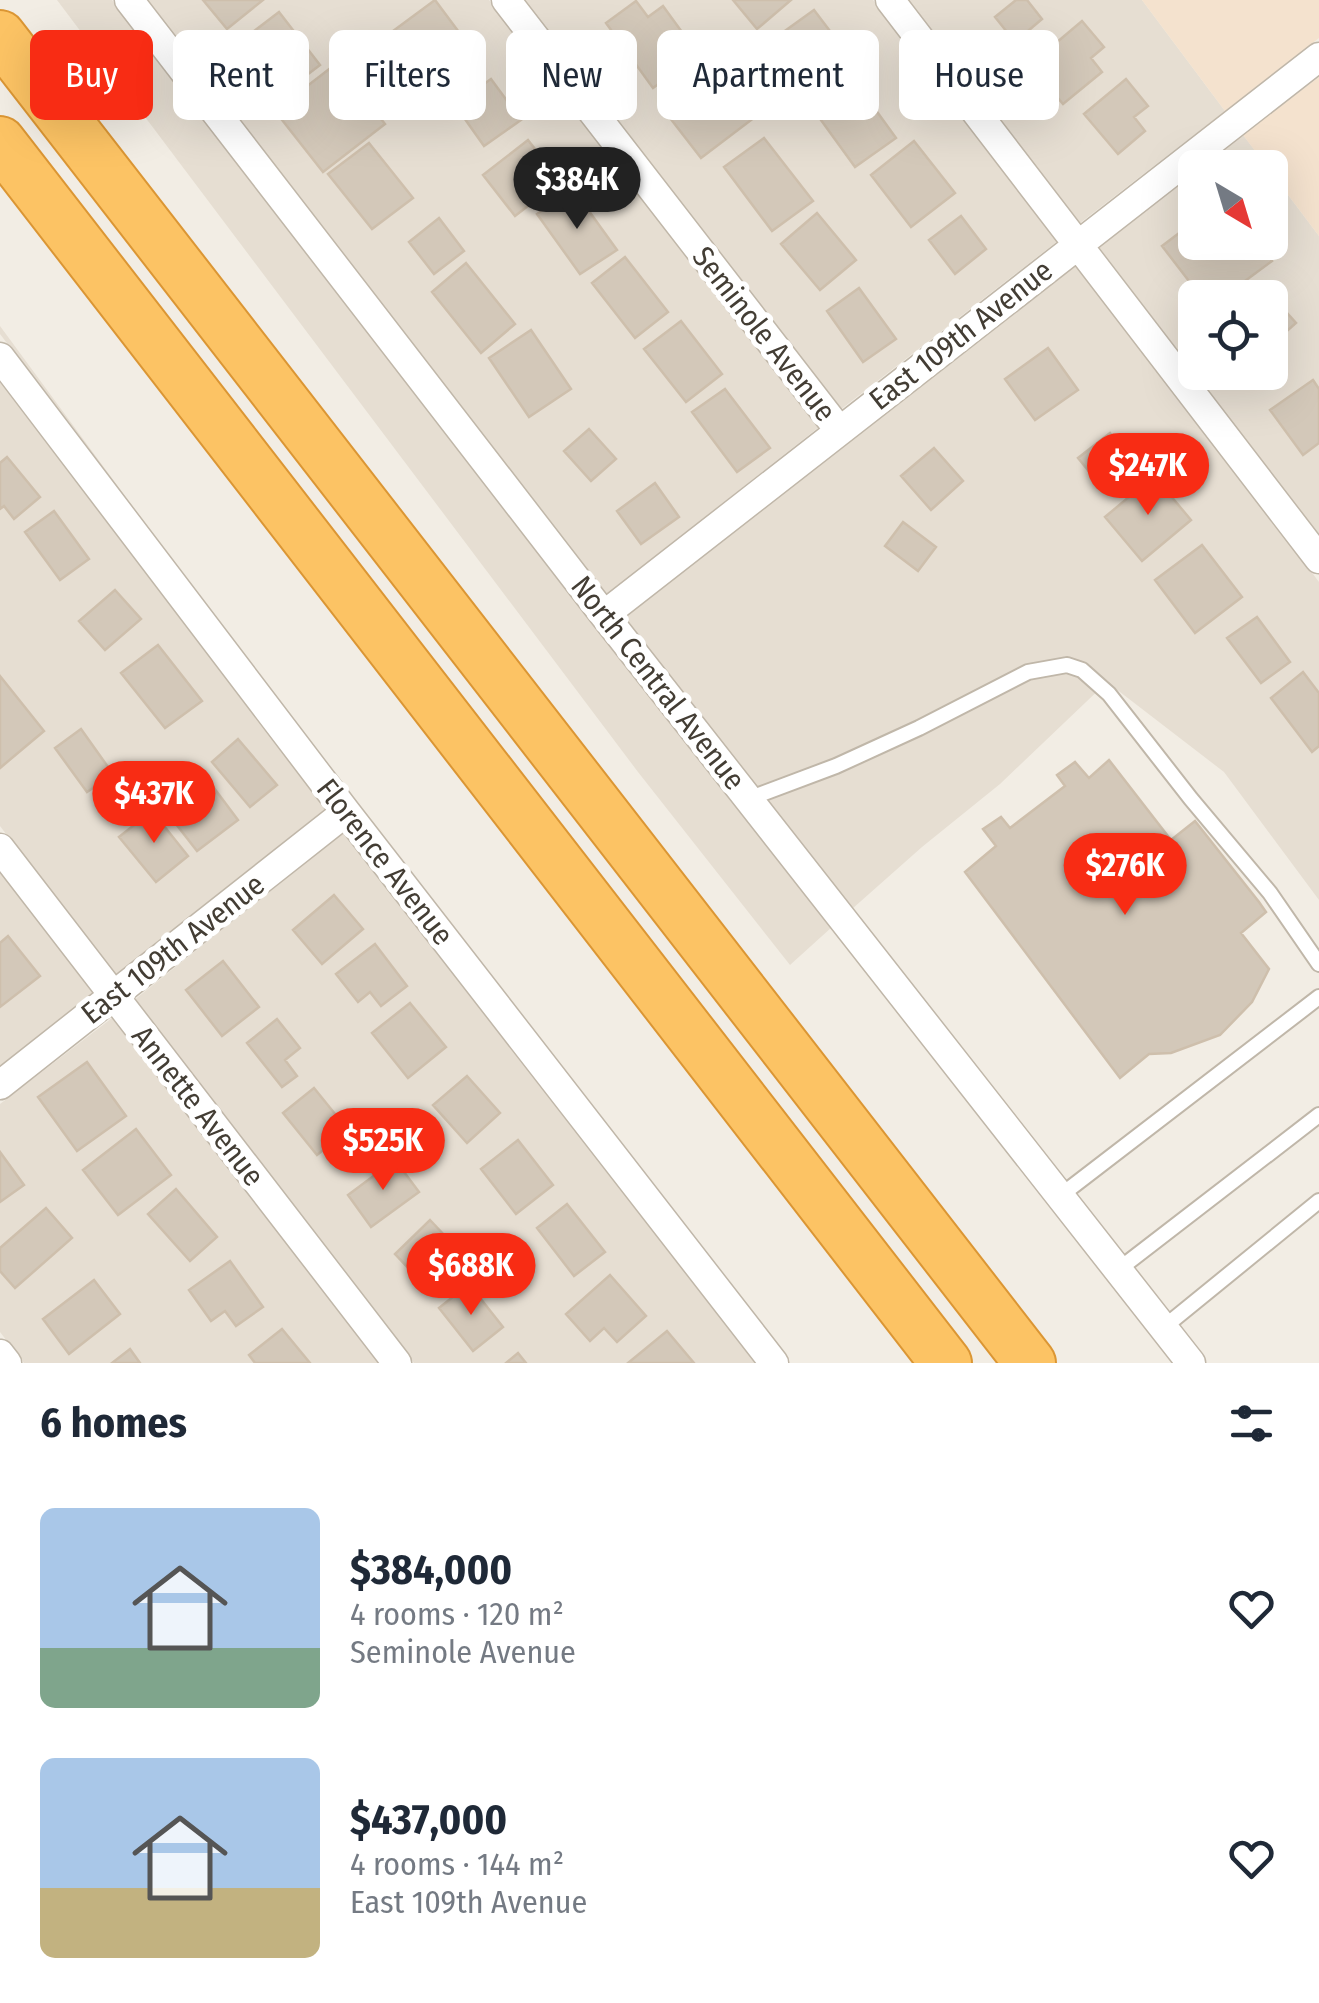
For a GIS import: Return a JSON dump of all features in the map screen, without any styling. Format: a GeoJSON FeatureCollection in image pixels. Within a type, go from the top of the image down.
{"type":"FeatureCollection","features":[{"type":"Feature","properties":{"kind":"highway"},"geometry":{"type":"LineString","coordinates":[[0,36],[1030,1363]]}},
{"type":"Feature","properties":{"kind":"highway"},"geometry":{"type":"LineString","coordinates":[[0,142],[946,1363]]}},
{"type":"Feature","properties":{"kind":"street","name":"North Central Avenue"},"geometry":{"type":"LineString","coordinates":[[129,0],[604,615],[1191,1363]]}},
{"type":"Feature","properties":{"kind":"street","name":"Seminole Avenue"},"geometry":{"type":"LineString","coordinates":[[506,0],[839,430]]}},
{"type":"Feature","properties":{"kind":"street"},"geometry":{"type":"LineString","coordinates":[[890,0],[1319,559]]}},
{"type":"Feature","properties":{"kind":"street","name":"East 109th Avenue"},"geometry":{"type":"LineString","coordinates":[[604,615],[1319,57]]}},
{"type":"Feature","properties":{"kind":"street","name":"Florence Avenue"},"geometry":{"type":"LineString","coordinates":[[0,357],[346,812],[774,1363]]}},
{"type":"Feature","properties":{"kind":"street","name":"East 109th Avenue"},"geometry":{"type":"LineString","coordinates":[[0,1085],[346,812]]}},
{"type":"Feature","properties":{"kind":"street","name":"Annette Avenue"},"geometry":{"type":"LineString","coordinates":[[0,848],[397,1363]]}},
{"type":"Feature","properties":{"kind":"street"},"geometry":{"type":"LineString","coordinates":[[0,1354],[7,1363]]}},
{"type":"Feature","properties":{"kind":"lane"},"geometry":{"type":"LineString","coordinates":[[748,799],[836,766],[1028,672],[1067,665],[1082,670],[1109,694],[1270,893],[1319,964]]}},
{"type":"Feature","properties":{"kind":"lane"},"geometry":{"type":"LineString","coordinates":[[1060,1196],[1319,997]]}},
{"type":"Feature","properties":{"kind":"lane"},"geometry":{"type":"LineString","coordinates":[[1118,1270],[1319,1115]]}},
{"type":"Feature","properties":{"kind":"lane"},"geometry":{"type":"LineString","coordinates":[[1163,1328],[1319,1201]]}},
{"type":"Feature","properties":{"kind":"shaded area"},"geometry":{"type":"Polygon","coordinates":[[[57,0],[112,0],[135,30],[80,30],[57,0]]]}},
{"type":"Feature","properties":{"kind":"shaded area"},"geometry":{"type":"Polygon","coordinates":[[[146,0],[489,0],[512,30],[506,30],[506,120],[582,120],[819,427],[606,595],[239,120],[309,120],[309,30],[173,30],[173,35],[146,0]]]}},
{"type":"Feature","properties":{"kind":"shaded area"},"geometry":{"type":"Polygon","coordinates":[[[523,0],[873,0],[899,34],[899,120],[966,120],[1059,240],[840,410],[616,120],[637,120],[637,30],[546,30],[523,0]]]}},
{"type":"Feature","properties":{"kind":"shaded area"},"geometry":{"type":"Polygon","coordinates":[[[907,0],[1142,0],[1225,111],[1080,223],[1000,120],[1059,120],[1059,30],[930,30],[907,0]]]}},
{"type":"Feature","properties":{"kind":"shaded area"},"geometry":{"type":"Polygon","coordinates":[[[1142,0],[1319,0],[1319,38],[1225,111],[1142,0]]]}},
{"type":"Feature","properties":{"kind":"shaded area"},"geometry":{"type":"Polygon","coordinates":[[[153,53],[173,79],[173,120],[205,120],[832,927],[790,965],[638,772],[147,120],[153,120],[153,53]]]}},
{"type":"Feature","properties":{"kind":"shaded area"},"geometry":{"type":"Polygon","coordinates":[[[1319,77],[1319,236],[1288,195],[1288,150],[1254,150],[1243,135],[1319,77]]]}},
{"type":"Feature","properties":{"kind":"shaded area"},"geometry":{"type":"Polygon","coordinates":[[[1243,135],[1255,150],[1224,150],[1243,135]]]}},
{"type":"Feature","properties":{"kind":"shaded area"},"geometry":{"type":"Polygon","coordinates":[[[1178,186],[1178,260],[1288,260],[1288,195],[1319,236],[1319,537],[1207,390],[1288,390],[1288,280],[1178,280],[1178,351],[1099,247],[1178,186]]]}},
{"type":"Feature","properties":{"kind":"shaded area"},"geometry":{"type":"Polygon","coordinates":[[[1078,264],[1319,582],[1319,900],[1224,772],[1107,682],[1000,784],[852,909],[624,618],[1078,264]]]}},
{"type":"Feature","properties":{"kind":"shaded area"},"geometry":{"type":"Polygon","coordinates":[[[0,326],[203,602],[0,334],[0,326]]]}},
{"type":"Feature","properties":{"kind":"shaded area"},"geometry":{"type":"Polygon","coordinates":[[[0,379],[326,808],[115,977],[0,826],[0,379]]]}},
{"type":"Feature","properties":{"kind":"shaded area"},"geometry":{"type":"Polygon","coordinates":[[[344,832],[757,1363],[414,1363],[133,1001],[344,832]]]}},
{"type":"Feature","properties":{"kind":"shaded area"},"geometry":{"type":"Polygon","coordinates":[[[0,870],[94,994],[0,1066],[0,870]]]}},
{"type":"Feature","properties":{"kind":"shaded area"},"geometry":{"type":"Polygon","coordinates":[[[112,1018],[380,1363],[24,1363],[0,1332],[0,1104],[112,1018]]]}},
{"type":"Feature","properties":{"kind":"building"},"geometry":{"type":"Polygon","coordinates":[[[203,0],[263,0],[227,29],[203,0]]]}},
{"type":"Feature","properties":{"kind":"building"},"geometry":{"type":"Polygon","coordinates":[[[435,0],[457,30],[394,30],[435,0]]]}},
{"type":"Feature","properties":{"kind":"building"},"geometry":{"type":"Polygon","coordinates":[[[733,0],[791,0],[757,29],[733,0]]]}},
{"type":"Feature","properties":{"kind":"building"},"geometry":{"type":"Polygon","coordinates":[[[1016,0],[1027,0],[1042,19],[1029,30],[1005,30],[995,17],[1016,0]]]}},
{"type":"Feature","properties":{"kind":"building"},"geometry":{"type":"Polygon","coordinates":[[[636,1],[648,17],[663,6],[680,30],[657,30],[657,85],[653,88],[637,66],[637,30],[611,30],[606,23],[636,1]]]}},
{"type":"Feature","properties":{"kind":"building"},"geometry":{"type":"Polygon","coordinates":[[[814,10],[829,30],[786,30],[814,10]]]}},
{"type":"Feature","properties":{"kind":"building"},"geometry":{"type":"Polygon","coordinates":[[[279,12],[293,30],[255,30],[279,12]]]}},
{"type":"Feature","properties":{"kind":"building"},"geometry":{"type":"Polygon","coordinates":[[[1082,21],[1104,47],[1091,58],[1102,72],[1063,104],[1059,99],[1059,40],[1082,21]]]}},
{"type":"Feature","properties":{"kind":"building"},"geometry":{"type":"Polygon","coordinates":[[[309,51],[320,65],[309,73],[309,51]]]}},
{"type":"Feature","properties":{"kind":"building"},"geometry":{"type":"Polygon","coordinates":[[[329,69],[329,120],[382,120],[385,124],[323,172],[282,120],[309,120],[309,85],[329,69]]]}},
{"type":"Feature","properties":{"kind":"building"},"geometry":{"type":"Polygon","coordinates":[[[491,79],[506,100],[506,120],[521,120],[484,146],[466,120],[486,120],[486,83],[491,79]]]}},
{"type":"Feature","properties":{"kind":"building"},"geometry":{"type":"Polygon","coordinates":[[[1126,79],[1148,106],[1134,117],[1145,131],[1118,154],[1084,114],[1126,79]]]}},
{"type":"Feature","properties":{"kind":"building"},"geometry":{"type":"Polygon","coordinates":[[[879,115],[896,138],[855,167],[821,120],[879,120],[879,115]]]}},
{"type":"Feature","properties":{"kind":"building"},"geometry":{"type":"Polygon","coordinates":[[[672,120],[751,120],[701,158],[672,120]]]}},
{"type":"Feature","properties":{"kind":"building"},"geometry":{"type":"Polygon","coordinates":[[[764,138],[813,201],[772,231],[724,167],[764,138]]]}},
{"type":"Feature","properties":{"kind":"building"},"geometry":{"type":"Polygon","coordinates":[[[528,140],[560,181],[515,216],[483,175],[528,140]]]}},
{"type":"Feature","properties":{"kind":"building"},"geometry":{"type":"Polygon","coordinates":[[[914,141],[955,193],[911,227],[871,175],[914,141]]]}},
{"type":"Feature","properties":{"kind":"building"},"geometry":{"type":"Polygon","coordinates":[[[369,143],[413,198],[372,229],[328,174],[369,143]]]}},
{"type":"Feature","properties":{"kind":"building"},"geometry":{"type":"Polygon","coordinates":[[[573,189],[617,250],[580,274],[537,214],[573,189]]]}},
{"type":"Feature","properties":{"kind":"building"},"geometry":{"type":"Polygon","coordinates":[[[817,213],[856,260],[820,290],[781,244],[817,213]]]}},
{"type":"Feature","properties":{"kind":"building"},"geometry":{"type":"Polygon","coordinates":[[[961,216],[986,249],[955,274],[929,240],[961,216]]]}},
{"type":"Feature","properties":{"kind":"building"},"geometry":{"type":"Polygon","coordinates":[[[439,218],[464,251],[434,274],[409,242],[439,218]]]}},
{"type":"Feature","properties":{"kind":"building"},"geometry":{"type":"Polygon","coordinates":[[[1178,234],[1178,260],[1272,261],[1246,280],[1188,280],[1162,246],[1178,234]]]}},
{"type":"Feature","properties":{"kind":"building"},"geometry":{"type":"Polygon","coordinates":[[[625,257],[668,312],[635,338],[592,283],[625,257]]]}},
{"type":"Feature","properties":{"kind":"building"},"geometry":{"type":"Polygon","coordinates":[[[466,263],[515,324],[481,353],[432,292],[466,263]]]}},
{"type":"Feature","properties":{"kind":"building"},"geometry":{"type":"Polygon","coordinates":[[[859,288],[896,339],[863,362],[827,311],[859,288]]]}},
{"type":"Feature","properties":{"kind":"building"},"geometry":{"type":"Polygon","coordinates":[[[1288,314],[1296,323],[1288,330],[1288,314]]]}},
{"type":"Feature","properties":{"kind":"building"},"geometry":{"type":"Polygon","coordinates":[[[681,321],[722,374],[686,402],[644,349],[681,321]]]}},
{"type":"Feature","properties":{"kind":"building"},"geometry":{"type":"Polygon","coordinates":[[[531,330],[571,389],[529,417],[489,358],[531,330]]]}},
{"type":"Feature","properties":{"kind":"building"},"geometry":{"type":"Polygon","coordinates":[[[1048,348],[1078,390],[1035,420],[1005,379],[1048,348]]]}},
{"type":"Feature","properties":{"kind":"building"},"geometry":{"type":"Polygon","coordinates":[[[1313,380],[1319,389],[1319,443],[1303,455],[1270,410],[1313,380]]]}},
{"type":"Feature","properties":{"kind":"building"},"geometry":{"type":"Polygon","coordinates":[[[725,389],[770,448],[737,472],[692,412],[725,389]]]}},
{"type":"Feature","properties":{"kind":"building"},"geometry":{"type":"Polygon","coordinates":[[[589,429],[616,459],[591,481],[564,451],[589,429]]]}},
{"type":"Feature","properties":{"kind":"building"},"geometry":{"type":"Polygon","coordinates":[[[1110,433],[1136,466],[1105,491],[1078,458],[1110,433]]]}},
{"type":"Feature","properties":{"kind":"building"},"geometry":{"type":"Polygon","coordinates":[[[934,448],[963,481],[931,510],[901,476],[934,448]]]}},
{"type":"Feature","properties":{"kind":"building"},"geometry":{"type":"Polygon","coordinates":[[[7,457],[40,497],[14,519],[4,506],[0,509],[0,463],[7,457]]]}},
{"type":"Feature","properties":{"kind":"building"},"geometry":{"type":"Polygon","coordinates":[[[1154,476],[1191,520],[1142,561],[1105,517],[1154,476]]]}},
{"type":"Feature","properties":{"kind":"building"},"geometry":{"type":"Polygon","coordinates":[[[655,483],[679,517],[641,544],[617,511],[655,483]]]}},
{"type":"Feature","properties":{"kind":"building"},"geometry":{"type":"Polygon","coordinates":[[[54,511],[89,559],[60,580],[25,532],[54,511]]]}},
{"type":"Feature","properties":{"kind":"building"},"geometry":{"type":"Polygon","coordinates":[[[903,522],[936,547],[918,571],[885,546],[903,522]]]}},
{"type":"Feature","properties":{"kind":"building"},"geometry":{"type":"Polygon","coordinates":[[[1202,545],[1242,597],[1195,633],[1155,580],[1202,545]]]}},
{"type":"Feature","properties":{"kind":"building"},"geometry":{"type":"Polygon","coordinates":[[[115,590],[141,619],[105,650],[79,621],[115,590]]]}},
{"type":"Feature","properties":{"kind":"building"},"geometry":{"type":"Polygon","coordinates":[[[1257,617],[1290,662],[1261,683],[1227,638],[1257,617]]]}},
{"type":"Feature","properties":{"kind":"building"},"geometry":{"type":"Polygon","coordinates":[[[158,645],[202,701],[165,728],[121,673],[158,645]]]}},
{"type":"Feature","properties":{"kind":"building"},"geometry":{"type":"Polygon","coordinates":[[[1303,672],[1319,693],[1319,746],[1312,752],[1271,698],[1303,672]]]}},
{"type":"Feature","properties":{"kind":"building"},"geometry":{"type":"Polygon","coordinates":[[[0,676],[44,731],[0,768],[0,676]]]}},
{"type":"Feature","properties":{"kind":"building"},"geometry":{"type":"Polygon","coordinates":[[[81,729],[113,774],[87,792],[55,748],[81,729]]]}},
{"type":"Feature","properties":{"kind":"building"},"geometry":{"type":"Polygon","coordinates":[[[238,739],[277,785],[250,807],[212,762],[238,739]]]}},
{"type":"Feature","properties":{"kind":"building"},"geometry":{"type":"Polygon","coordinates":[[[1109,760],[1171,840],[1195,821],[1259,902],[1266,912],[1241,933],[1269,969],[1252,1002],[1220,1035],[1171,1053],[1149,1054],[1120,1078],[965,872],[996,846],[983,829],[1001,817],[1010,828],[1065,786],[1057,775],[1075,762],[1089,778],[1109,760]]]}},
{"type":"Feature","properties":{"kind":"building"},"geometry":{"type":"Polygon","coordinates":[[[211,784],[238,820],[197,851],[169,815],[211,784]]]}},
{"type":"Feature","properties":{"kind":"building"},"geometry":{"type":"Polygon","coordinates":[[[152,811],[188,856],[156,882],[119,837],[152,811]]]}},
{"type":"Feature","properties":{"kind":"building"},"geometry":{"type":"Polygon","coordinates":[[[334,895],[363,929],[322,964],[293,930],[334,895]]]}},
{"type":"Feature","properties":{"kind":"building"},"geometry":{"type":"Polygon","coordinates":[[[8,936],[40,976],[0,1007],[0,943],[8,936]]]}},
{"type":"Feature","properties":{"kind":"building"},"geometry":{"type":"Polygon","coordinates":[[[375,944],[407,986],[381,1006],[370,992],[358,1002],[336,974],[375,944]]]}},
{"type":"Feature","properties":{"kind":"building"},"geometry":{"type":"Polygon","coordinates":[[[223,961],[259,1007],[222,1036],[186,990],[223,961]]]}},
{"type":"Feature","properties":{"kind":"building"},"geometry":{"type":"Polygon","coordinates":[[[410,1003],[446,1047],[408,1078],[372,1033],[410,1003]]]}},
{"type":"Feature","properties":{"kind":"building"},"geometry":{"type":"Polygon","coordinates":[[[277,1019],[300,1048],[285,1060],[297,1076],[282,1087],[247,1043],[277,1019]]]}},
{"type":"Feature","properties":{"kind":"building"},"geometry":{"type":"Polygon","coordinates":[[[87,1062],[126,1116],[77,1151],[38,1097],[87,1062]]]}},
{"type":"Feature","properties":{"kind":"building"},"geometry":{"type":"Polygon","coordinates":[[[467,1076],[500,1113],[467,1143],[433,1105],[467,1076]]]}},
{"type":"Feature","properties":{"kind":"building"},"geometry":{"type":"Polygon","coordinates":[[[314,1088],[348,1130],[317,1155],[283,1113],[314,1088]]]}},
{"type":"Feature","properties":{"kind":"building"},"geometry":{"type":"Polygon","coordinates":[[[136,1129],[171,1175],[118,1215],[83,1170],[136,1129]]]}},
{"type":"Feature","properties":{"kind":"building"},"geometry":{"type":"Polygon","coordinates":[[[518,1140],[553,1185],[516,1214],[481,1169],[518,1140]]]}},
{"type":"Feature","properties":{"kind":"building"},"geometry":{"type":"Polygon","coordinates":[[[0,1152],[24,1185],[0,1202],[0,1152]]]}},
{"type":"Feature","properties":{"kind":"building"},"geometry":{"type":"Polygon","coordinates":[[[395,1160],[419,1192],[371,1227],[348,1195],[395,1160]]]}},
{"type":"Feature","properties":{"kind":"building"},"geometry":{"type":"Polygon","coordinates":[[[176,1189],[217,1237],[190,1261],[148,1214],[176,1189]]]}},
{"type":"Feature","properties":{"kind":"building"},"geometry":{"type":"Polygon","coordinates":[[[567,1204],[605,1252],[574,1276],[537,1228],[567,1204]]]}},
{"type":"Feature","properties":{"kind":"building"},"geometry":{"type":"Polygon","coordinates":[[[46,1208],[72,1238],[15,1288],[0,1271],[0,1248],[46,1208]]]}},
{"type":"Feature","properties":{"kind":"building"},"geometry":{"type":"Polygon","coordinates":[[[430,1220],[463,1255],[427,1288],[395,1254],[430,1220]]]}},
{"type":"Feature","properties":{"kind":"building"},"geometry":{"type":"Polygon","coordinates":[[[230,1261],[263,1307],[236,1326],[225,1311],[211,1321],[189,1290],[230,1261]]]}},
{"type":"Feature","properties":{"kind":"building"},"geometry":{"type":"Polygon","coordinates":[[[610,1275],[646,1316],[617,1342],[604,1328],[590,1341],[566,1314],[610,1275]]]}},
{"type":"Feature","properties":{"kind":"building"},"geometry":{"type":"Polygon","coordinates":[[[94,1280],[120,1314],[69,1354],[43,1319],[94,1280]]]}},
{"type":"Feature","properties":{"kind":"building"},"geometry":{"type":"Polygon","coordinates":[[[469,1284],[503,1327],[473,1351],[439,1308],[469,1284]]]}},
{"type":"Feature","properties":{"kind":"building"},"geometry":{"type":"Polygon","coordinates":[[[282,1329],[310,1363],[255,1363],[249,1355],[282,1329]]]}},
{"type":"Feature","properties":{"kind":"building"},"geometry":{"type":"Polygon","coordinates":[[[667,1331],[694,1363],[628,1363],[667,1331]]]}},
{"type":"Feature","properties":{"kind":"building"},"geometry":{"type":"Polygon","coordinates":[[[130,1349],[140,1363],[112,1363],[130,1349]]]}},
{"type":"Feature","properties":{"kind":"building"},"geometry":{"type":"Polygon","coordinates":[[[518,1353],[526,1363],[506,1363],[518,1353]]]}}]}
